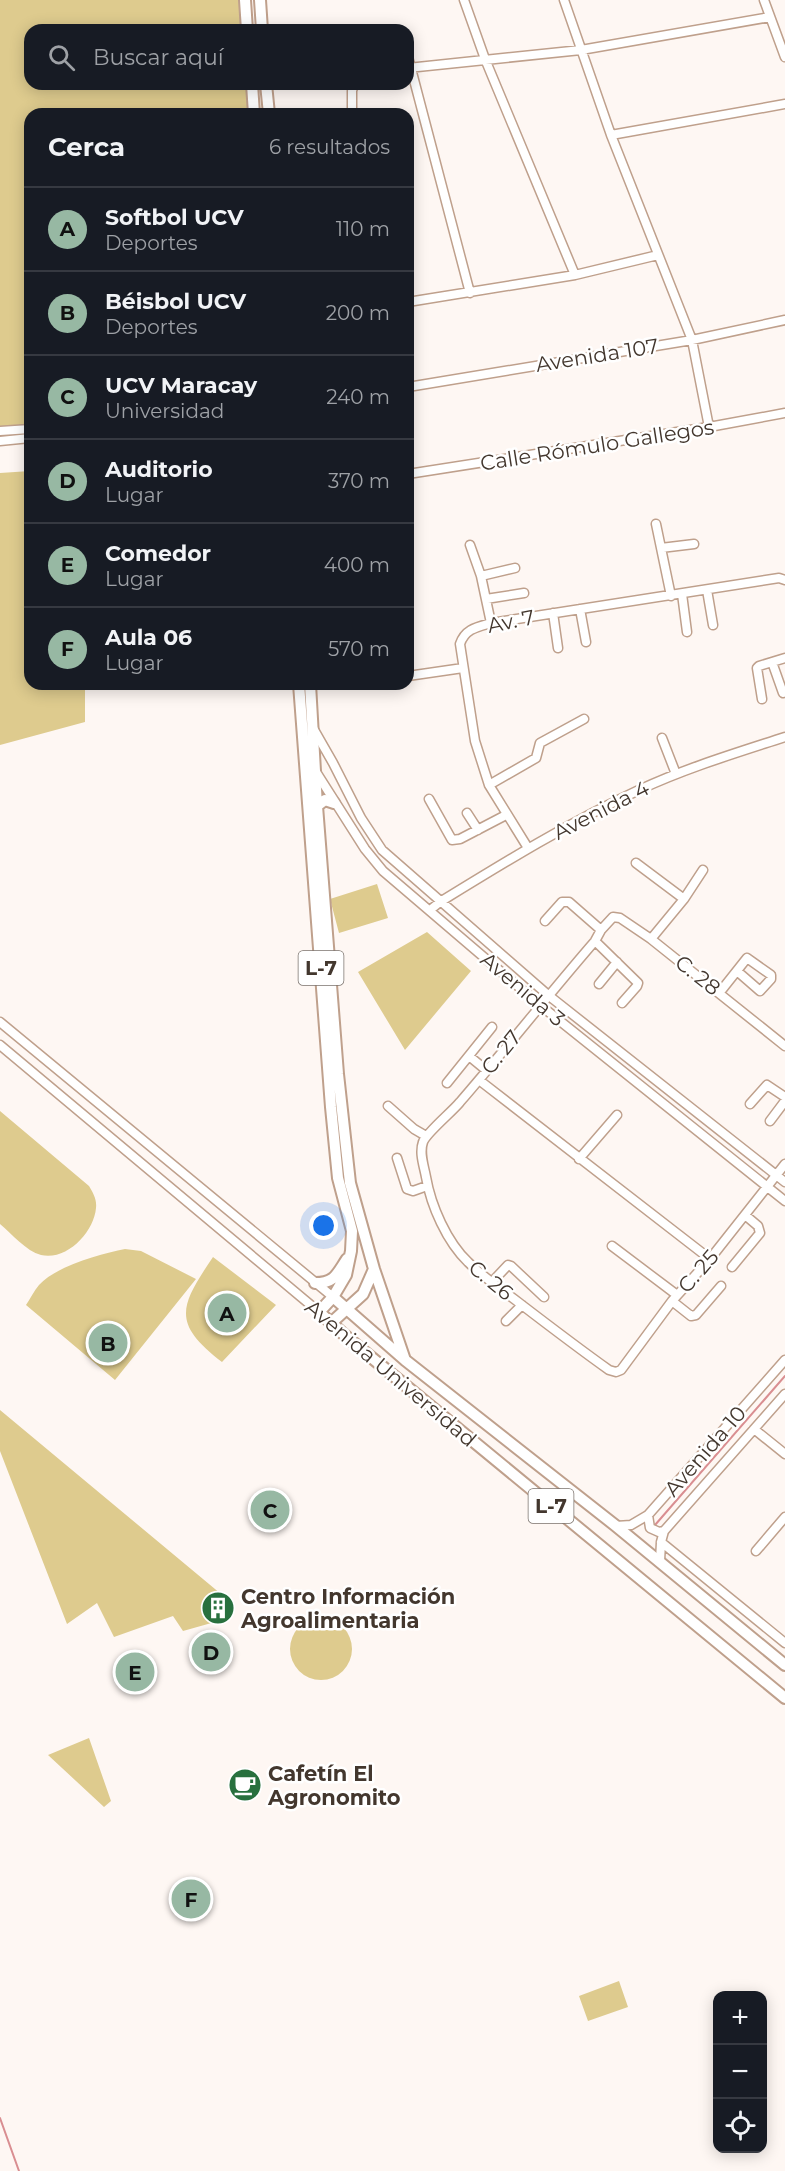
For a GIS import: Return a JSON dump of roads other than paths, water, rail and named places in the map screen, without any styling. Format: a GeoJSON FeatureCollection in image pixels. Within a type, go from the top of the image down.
{"type":"FeatureCollection","features":[{"type":"Feature","properties":{"kind":"main road"},"geometry":{"type":"LineString","coordinates":[[245,0],[247,24]]}},
{"type":"Feature","properties":{"kind":"main road"},"geometry":{"type":"LineString","coordinates":[[260,0],[262,24]]}},
{"type":"Feature","properties":{"kind":"main road"},"geometry":{"type":"LineString","coordinates":[[252,90],[254,108]]}},
{"type":"Feature","properties":{"kind":"main road"},"geometry":{"type":"LineString","coordinates":[[267,90],[268,108]]}},
{"type":"Feature","properties":{"kind":"main road","name":"L-7"},"geometry":{"type":"LineString","coordinates":[[300,690],[331,1107],[338,1178],[352,1231],[346,1275],[333,1297],[319,1312]]}},
{"type":"Feature","properties":{"kind":"main road","name":"L-7"},"geometry":{"type":"LineString","coordinates":[[310,690],[338,1074],[350,1183],[374,1269]]}},
{"type":"Feature","properties":{"kind":"main road"},"geometry":{"type":"LineString","coordinates":[[317,806],[325,800],[334,803]]}},
{"type":"Feature","properties":{"kind":"main road"},"geometry":{"type":"LineString","coordinates":[[315,1282],[327,1283],[335,1277],[351,1251]]}},
{"type":"Feature","properties":{"kind":"main road"},"geometry":{"type":"LineString","coordinates":[[331,1323],[363,1294],[374,1269]]}},
{"type":"Feature","properties":{"kind":"main road"},"geometry":{"type":"LineString","coordinates":[[374,1269],[405,1360]]}},
{"type":"Feature","properties":{"kind":"main road","name":"Avenida Universidad"},"geometry":{"type":"LineString","coordinates":[[333,1297],[405,1360],[660,1561],[785,1665]]}},
{"type":"Feature","properties":{"kind":"main road","name":"Avenida Universidad"},"geometry":{"type":"LineString","coordinates":[[319,1312],[785,1698]]}},
{"type":"Feature","properties":{"kind":"street"},"geometry":{"type":"LineString","coordinates":[[464,0],[485,59],[575,275]]}},
{"type":"Feature","properties":{"kind":"street"},"geometry":{"type":"LineString","coordinates":[[564,0],[610,135],[692,340],[709,427]]}},
{"type":"Feature","properties":{"kind":"street"},"geometry":{"type":"LineString","coordinates":[[764,0],[784,53]]}},
{"type":"Feature","properties":{"kind":"street"},"geometry":{"type":"LineString","coordinates":[[414,68],[580,50],[770,16]]}},
{"type":"Feature","properties":{"kind":"street"},"geometry":{"type":"LineString","coordinates":[[414,83],[470,293]]}},
{"type":"Feature","properties":{"kind":"street"},"geometry":{"type":"LineString","coordinates":[[352,90],[352,108]]}},
{"type":"Feature","properties":{"kind":"street"},"geometry":{"type":"LineString","coordinates":[[610,135],[785,104]]}},
{"type":"Feature","properties":{"kind":"street"},"geometry":{"type":"LineString","coordinates":[[414,301],[575,275],[658,255]]}},
{"type":"Feature","properties":{"kind":"street","name":"Avenida 107"},"geometry":{"type":"LineString","coordinates":[[414,386],[692,340],[785,320]]}},
{"type":"Feature","properties":{"kind":"street","name":"Calle Rómulo Gallegos"},"geometry":{"type":"LineString","coordinates":[[414,473],[785,413]]}},
{"type":"Feature","properties":{"kind":"street"},"geometry":{"type":"LineString","coordinates":[[0,431],[24,429]]}},
{"type":"Feature","properties":{"kind":"street"},"geometry":{"type":"LineString","coordinates":[[0,441],[24,439]]}},
{"type":"Feature","properties":{"kind":"street"},"geometry":{"type":"LineString","coordinates":[[656,524],[671,596]]}},
{"type":"Feature","properties":{"kind":"street"},"geometry":{"type":"LineString","coordinates":[[661,548],[694,544]]}},
{"type":"Feature","properties":{"kind":"street"},"geometry":{"type":"LineString","coordinates":[[470,545],[481,576],[491,623]]}},
{"type":"Feature","properties":{"kind":"street"},"geometry":{"type":"LineString","coordinates":[[481,576],[515,568]]}},
{"type":"Feature","properties":{"kind":"street","name":"Av. 7"},"geometry":{"type":"LineString","coordinates":[[528,848],[489,785],[475,741],[460,644],[463,635],[471,629],[491,623],[779,579],[785,580]]}},
{"type":"Feature","properties":{"kind":"street"},"geometry":{"type":"LineString","coordinates":[[707,590],[713,625]]}},
{"type":"Feature","properties":{"kind":"street"},"geometry":{"type":"LineString","coordinates":[[486,599],[524,593]]}},
{"type":"Feature","properties":{"kind":"street"},"geometry":{"type":"LineString","coordinates":[[682,594],[687,633]]}},
{"type":"Feature","properties":{"kind":"street"},"geometry":{"type":"LineString","coordinates":[[580,609],[586,642]]}},
{"type":"Feature","properties":{"kind":"street"},"geometry":{"type":"LineString","coordinates":[[553,613],[558,648]]}},
{"type":"Feature","properties":{"kind":"street"},"geometry":{"type":"LineString","coordinates":[[762,699],[756,671],[759,666],[785,658]]}},
{"type":"Feature","properties":{"kind":"street"},"geometry":{"type":"LineString","coordinates":[[772,662],[783,693]]}},
{"type":"Feature","properties":{"kind":"street"},"geometry":{"type":"LineString","coordinates":[[414,675],[463,668]]}},
{"type":"Feature","properties":{"kind":"street"},"geometry":{"type":"LineString","coordinates":[[489,785],[536,758],[540,743],[584,719]]}},
{"type":"Feature","properties":{"kind":"street","name":"Avenida 3"},"geometry":{"type":"LineString","coordinates":[[312,728],[333,763],[360,818],[382,850],[548,995],[785,1182]]}},
{"type":"Feature","properties":{"kind":"street","name":"Avenida 4"},"geometry":{"type":"LineString","coordinates":[[430,910],[528,848],[638,790],[676,774],[785,736]]}},
{"type":"Feature","properties":{"kind":"street"},"geometry":{"type":"LineString","coordinates":[[662,738],[676,774]]}},
{"type":"Feature","properties":{"kind":"street","name":"Avenida 3"},"geometry":{"type":"LineString","coordinates":[[304,741],[315,770],[334,803],[383,871],[540,1005],[785,1201]]}},
{"type":"Feature","properties":{"kind":"street"},"geometry":{"type":"LineString","coordinates":[[429,799],[452,840],[456,841],[506,815]]}},
{"type":"Feature","properties":{"kind":"street"},"geometry":{"type":"LineString","coordinates":[[467,813],[478,830]]}},
{"type":"Feature","properties":{"kind":"street"},"geometry":{"type":"LineString","coordinates":[[636,863],[684,899]]}},
{"type":"Feature","properties":{"kind":"street"},"geometry":{"type":"LineString","coordinates":[[651,939],[684,899],[703,870]]}},
{"type":"Feature","properties":{"kind":"street"},"geometry":{"type":"LineString","coordinates":[[545,921],[562,902],[569,902],[601,930]]}},
{"type":"Feature","properties":{"kind":"street","name":"C. 28"},"geometry":{"type":"LineString","coordinates":[[607,923],[613,917],[621,918],[720,992],[785,1046]]}},
{"type":"Feature","properties":{"kind":"street","name":"C. 27"},"geometry":{"type":"LineString","coordinates":[[426,1136],[449,1115],[479,1080],[595,941],[607,923]]}},
{"type":"Feature","properties":{"kind":"street"},"geometry":{"type":"LineString","coordinates":[[595,941],[638,983],[622,1003]]}},
{"type":"Feature","properties":{"kind":"street"},"geometry":{"type":"LineString","coordinates":[[599,984],[617,962]]}},
{"type":"Feature","properties":{"kind":"street"},"geometry":{"type":"LineString","coordinates":[[720,992],[737,971]]}},
{"type":"Feature","properties":{"kind":"street","name":"Avenida Universidad"},"geometry":{"type":"LineString","coordinates":[[0,1022],[333,1297]]}},
{"type":"Feature","properties":{"kind":"street"},"geometry":{"type":"LineString","coordinates":[[447,1083],[492,1027]]}},
{"type":"Feature","properties":{"kind":"street","name":"Avenida Universidad"},"geometry":{"type":"LineString","coordinates":[[0,1045],[319,1312]]}},
{"type":"Feature","properties":{"kind":"street"},"geometry":{"type":"LineString","coordinates":[[469,1056],[486,1070]]}},
{"type":"Feature","properties":{"kind":"street"},"geometry":{"type":"LineString","coordinates":[[479,1080],[710,1259]]}},
{"type":"Feature","properties":{"kind":"street"},"geometry":{"type":"LineString","coordinates":[[750,1104],[767,1084],[785,1099],[770,1121]]}},
{"type":"Feature","properties":{"kind":"street"},"geometry":{"type":"LineString","coordinates":[[388,1106],[414,1129],[426,1136]]}},
{"type":"Feature","properties":{"kind":"street"},"geometry":{"type":"LineString","coordinates":[[579,1159],[617,1115]]}},
{"type":"Feature","properties":{"kind":"street","name":"C. 26"},"geometry":{"type":"LineString","coordinates":[[426,1136],[421,1155],[427,1186],[450,1240],[467,1262],[609,1370]]}},
{"type":"Feature","properties":{"kind":"street"},"geometry":{"type":"LineString","coordinates":[[397,1158],[408,1189],[413,1191],[427,1186]]}},
{"type":"Feature","properties":{"kind":"street","name":"C. 25"},"geometry":{"type":"LineString","coordinates":[[609,1370],[621,1370],[674,1298],[710,1259],[785,1164]]}},
{"type":"Feature","properties":{"kind":"street"},"geometry":{"type":"LineString","coordinates":[[732,1267],[760,1233],[758,1226],[745,1215]]}},
{"type":"Feature","properties":{"kind":"street"},"geometry":{"type":"LineString","coordinates":[[612,1246],[674,1298],[691,1316],[696,1315],[721,1286]]}},
{"type":"Feature","properties":{"kind":"street"},"geometry":{"type":"LineString","coordinates":[[492,1281],[508,1265],[544,1297]]}},
{"type":"Feature","properties":{"kind":"street"},"geometry":{"type":"LineString","coordinates":[[506,1321],[522,1305]]}},
{"type":"Feature","properties":{"kind":"street","name":"Avenida 10"},"geometry":{"type":"LineString","coordinates":[[616,1526],[631,1525],[648,1515],[785,1360]]}},
{"type":"Feature","properties":{"kind":"street"},"geometry":{"type":"LineString","coordinates":[[660,1561],[660,1542],[664,1531],[785,1394]]}},
{"type":"Feature","properties":{"kind":"street"},"geometry":{"type":"LineString","coordinates":[[754,1429],[785,1454]]}},
{"type":"Feature","properties":{"kind":"street"},"geometry":{"type":"LineString","coordinates":[[648,1515],[650,1528],[659,1532],[664,1531]]}},
{"type":"Feature","properties":{"kind":"street"},"geometry":{"type":"LineString","coordinates":[[756,1551],[785,1517]]}},
{"type":"Feature","properties":{"kind":"street"},"geometry":{"type":"LineString","coordinates":[[660,1542],[785,1643]]}},
{"type":"Feature","properties":{"kind":"waterway"},"geometry":{"type":"LineString","coordinates":[[655,1525],[785,1376]]}},
{"type":"Feature","properties":{"kind":"waterway"},"geometry":{"type":"LineString","coordinates":[[0,2118],[19,2171]]}},
{"type":"Feature","properties":{"kind":"place","name":"Softbol UCV"},"geometry":{"type":"Point","coordinates":[227,1313]}},
{"type":"Feature","properties":{"kind":"place","name":"Béisbol UCV"},"geometry":{"type":"Point","coordinates":[108,1343]}},
{"type":"Feature","properties":{"kind":"place","name":"UCV Maracay"},"geometry":{"type":"Point","coordinates":[270,1510]}},
{"type":"Feature","properties":{"kind":"place","name":"Centro Información Agroalimentaria"},"geometry":{"type":"Point","coordinates":[218,1608]}},
{"type":"Feature","properties":{"kind":"place","name":"Auditorio"},"geometry":{"type":"Point","coordinates":[211,1652]}},
{"type":"Feature","properties":{"kind":"place","name":"Comedor"},"geometry":{"type":"Point","coordinates":[135,1672]}},
{"type":"Feature","properties":{"kind":"place","name":"Cafetín El Agronomito"},"geometry":{"type":"Point","coordinates":[245,1785]}},
{"type":"Feature","properties":{"kind":"place","name":"Aula 06"},"geometry":{"type":"Point","coordinates":[191,1899]}}]}
